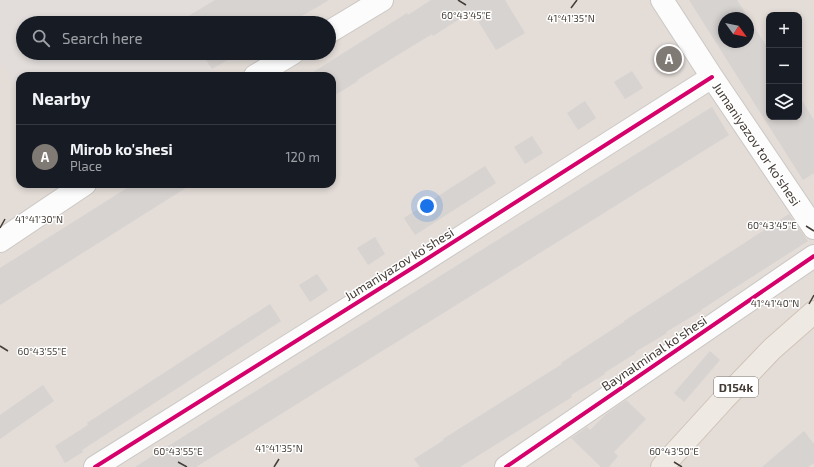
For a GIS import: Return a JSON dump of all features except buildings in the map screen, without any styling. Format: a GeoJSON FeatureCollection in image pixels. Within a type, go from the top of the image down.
{"type":"FeatureCollection","features":[{"type":"Feature","properties":{"kind":"main road","name":"D154k"},"geometry":{"type":"LineString","coordinates":[[662,467],[722,400],[767,355],[814,312]]}},
{"type":"Feature","properties":{"kind":"street"},"geometry":{"type":"LineString","coordinates":[[336,28],[382,0]]}},
{"type":"Feature","properties":{"kind":"street","name":"Jumaniyazov tor ko'shesi"},"geometry":{"type":"LineString","coordinates":[[662,0],[814,228]]}},
{"type":"Feature","properties":{"kind":"street"},"geometry":{"type":"LineString","coordinates":[[262,72],[281,60]]}},
{"type":"Feature","properties":{"kind":"street","name":"Jumaniyazov ko'shesi"},"geometry":{"type":"LineString","coordinates":[[95,467],[422,262],[712,77]]}},
{"type":"Feature","properties":{"kind":"street"},"geometry":{"type":"LineString","coordinates":[[0,241],[79,188]]}},
{"type":"Feature","properties":{"kind":"street","name":"Baynalminal ko'shesi"},"geometry":{"type":"LineString","coordinates":[[506,467],[814,256]]}},
{"type":"Feature","properties":{"kind":"shaded area"},"geometry":{"type":"Polygon","coordinates":[[[0,0],[814,0],[814,467],[0,467],[0,0]]]}},
{"type":"Feature","properties":{"kind":"shaded area"},"geometry":{"type":"Polygon","coordinates":[[[0,0],[329,0],[302,16],[16,16],[16,60],[228,60],[209,72],[16,72],[16,87],[3,65],[0,67],[0,0]]]}},
{"type":"Feature","properties":{"kind":"cycle path"},"geometry":{"type":"LineString","coordinates":[[95,467],[422,262],[712,77]]}},
{"type":"Feature","properties":{"kind":"cycle path"},"geometry":{"type":"LineString","coordinates":[[506,467],[814,256]]}},
{"type":"Feature","properties":{"kind":"place","name":"Mirob ko'shesi"},"geometry":{"type":"Point","coordinates":[669,59]}}]}
